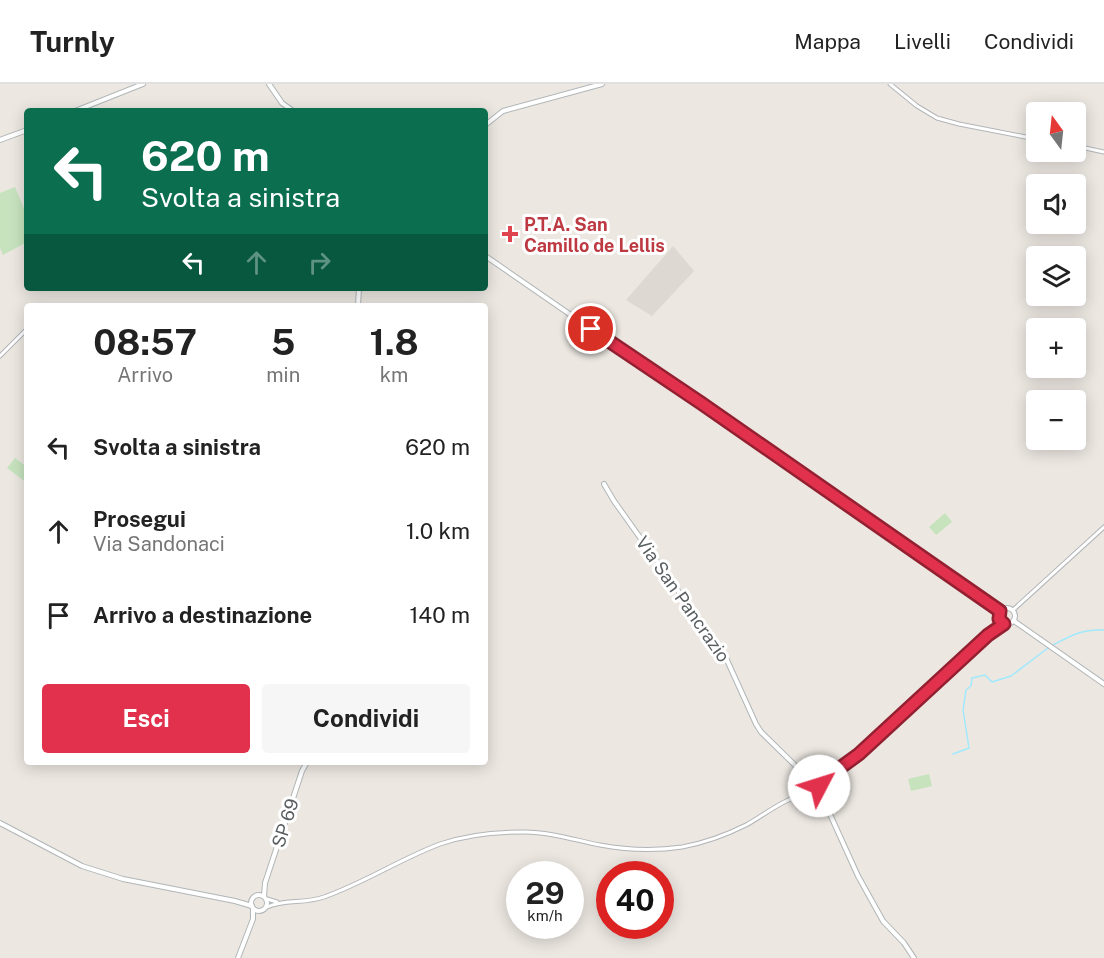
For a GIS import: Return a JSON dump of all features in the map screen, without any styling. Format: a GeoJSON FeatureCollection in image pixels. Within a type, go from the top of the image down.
{"type":"FeatureCollection","features":[{"type":"Feature","properties":{"kind":"main road"},"geometry":{"type":"LineString","coordinates":[[83,108],[143,84]]}},
{"type":"Feature","properties":{"kind":"main road"},"geometry":{"type":"LineString","coordinates":[[269,84],[282,103],[289,108]]}},
{"type":"Feature","properties":{"kind":"main road"},"geometry":{"type":"LineString","coordinates":[[488,123],[503,111],[602,84]]}},
{"type":"Feature","properties":{"kind":"main road"},"geometry":{"type":"LineString","coordinates":[[0,140],[24,131]]}},
{"type":"Feature","properties":{"kind":"main road"},"geometry":{"type":"LineString","coordinates":[[488,258],[999,614],[1000,621],[1004,624],[1014,621]]}},
{"type":"Feature","properties":{"kind":"main road","name":"Via San Pancrazio"},"geometry":{"type":"LineString","coordinates":[[604,484],[726,658],[756,724],[770,742],[802,772],[813,779]]}},
{"type":"Feature","properties":{"kind":"main road"},"geometry":{"type":"LineString","coordinates":[[999,614],[1006,608],[1013,610],[1014,621]]}},
{"type":"Feature","properties":{"kind":"main road"},"geometry":{"type":"LineString","coordinates":[[1014,621],[1104,684]]}},
{"type":"Feature","properties":{"kind":"main road","name":"SP 69"},"geometry":{"type":"LineString","coordinates":[[264,885],[305,765]]}},
{"type":"Feature","properties":{"kind":"main road"},"geometry":{"type":"LineString","coordinates":[[802,772],[803,792],[806,795],[815,794],[819,788]]}},
{"type":"Feature","properties":{"kind":"main road"},"geometry":{"type":"LineString","coordinates":[[802,785],[807,779],[813,779],[819,788],[858,876],[880,916],[914,958]]}},
{"type":"Feature","properties":{"kind":"main road"},"geometry":{"type":"LineString","coordinates":[[815,794],[824,800]]}},
{"type":"Feature","properties":{"kind":"main road"},"geometry":{"type":"LineString","coordinates":[[0,823],[93,870],[123,879],[235,902],[260,911]]}},
{"type":"Feature","properties":{"kind":"main road"},"geometry":{"type":"LineString","coordinates":[[253,919],[254,898],[264,885]]}},
{"type":"Feature","properties":{"kind":"main road"},"geometry":{"type":"LineString","coordinates":[[238,958],[253,919],[267,907],[264,885]]}},
{"type":"Feature","properties":{"kind":"main road"},"geometry":{"type":"LineString","coordinates":[[235,902],[266,898]]}},
{"type":"Feature","properties":{"kind":"street"},"geometry":{"type":"LineString","coordinates":[[890,84],[917,106],[937,118],[1026,137]]}},
{"type":"Feature","properties":{"kind":"street"},"geometry":{"type":"LineString","coordinates":[[1086,148],[1104,152]]}},
{"type":"Feature","properties":{"kind":"street"},"geometry":{"type":"LineString","coordinates":[[0,356],[24,332]]}},
{"type":"Feature","properties":{"kind":"street"},"geometry":{"type":"LineString","coordinates":[[1013,610],[1104,527]]}},
{"type":"Feature","properties":{"kind":"street"},"geometry":{"type":"LineString","coordinates":[[988,635],[999,614]]}},
{"type":"Feature","properties":{"kind":"street"},"geometry":{"type":"LineString","coordinates":[[819,788],[988,635],[1004,624]]}},
{"type":"Feature","properties":{"kind":"street"},"geometry":{"type":"LineString","coordinates":[[813,779],[833,773]]}},
{"type":"Feature","properties":{"kind":"street"},"geometry":{"type":"LineString","coordinates":[[791,799],[802,785]]}},
{"type":"Feature","properties":{"kind":"street"},"geometry":{"type":"LineString","coordinates":[[267,907],[282,903],[316,900],[345,889],[438,845],[466,837],[527,832],[626,848],[661,849],[726,834],[745,826],[796,796],[806,795]]}},
{"type":"Feature","properties":{"kind":"street"},"geometry":{"type":"LineString","coordinates":[[266,898],[282,903]]}},
{"type":"Feature","properties":{"kind":"shaded area"},"geometry":{"type":"Polygon","coordinates":[[[673,246],[694,271],[652,316],[626,300],[673,246]]]}},
{"type":"Feature","properties":{"kind":"green space"},"geometry":{"type":"Polygon","coordinates":[[[15,187],[24,209],[24,244],[3,255],[0,248],[0,193],[15,187]]]}},
{"type":"Feature","properties":{"kind":"green space"},"geometry":{"type":"Polygon","coordinates":[[[15,458],[24,465],[24,481],[7,468],[15,458]]]}},
{"type":"Feature","properties":{"kind":"green space"},"geometry":{"type":"Polygon","coordinates":[[[945,513],[952,522],[936,535],[929,527],[945,513]]]}},
{"type":"Feature","properties":{"kind":"green space"},"geometry":{"type":"Polygon","coordinates":[[[929,774],[932,786],[911,791],[908,779],[929,774]]]}},
{"type":"Feature","properties":{"kind":"waterway"},"geometry":{"type":"LineString","coordinates":[[1053,645],[1077,633],[1104,630]]}},
{"type":"Feature","properties":{"kind":"waterway"},"geometry":{"type":"LineString","coordinates":[[953,754],[969,748],[963,710],[966,690],[971,686],[972,678],[985,675],[992,682],[1011,676],[1048,648]]}},
{"type":"Feature","properties":{"kind":"place","name":"P.T.A. San Camillo de Lellis"},"geometry":{"type":"Point","coordinates":[510,234]}},
{"type":"Feature","properties":{"kind":"route"},"geometry":{"type":"LineString","coordinates":[[591,329],[1000,611],[999,619],[1004,624],[988,635],[859,754],[819,786]]}}]}
